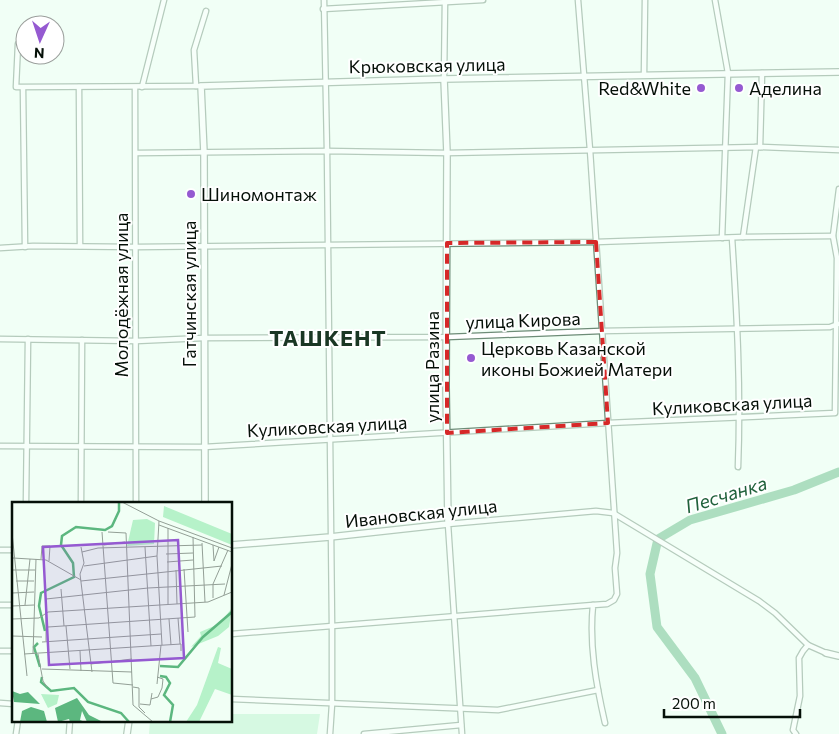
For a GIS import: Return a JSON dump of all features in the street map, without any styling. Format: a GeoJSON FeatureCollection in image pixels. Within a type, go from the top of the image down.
{"type":"FeatureCollection","features":[{"type":"Feature","properties":{"kind":"street"},"geometry":{"type":"LineString","coordinates":[[142,87],[150,49],[164,0]]}},
{"type":"Feature","properties":{"kind":"street"},"geometry":{"type":"LineString","coordinates":[[324,0],[332,626],[330,734]]}},
{"type":"Feature","properties":{"kind":"street"},"geometry":{"type":"LineString","coordinates":[[323,9],[483,0]]}},
{"type":"Feature","properties":{"kind":"street"},"geometry":{"type":"LineString","coordinates":[[232,634],[606,604],[614,600],[617,594],[615,568],[617,553],[578,0]]}},
{"type":"Feature","properties":{"kind":"street"},"geometry":{"type":"LineString","coordinates":[[644,75],[645,0]]}},
{"type":"Feature","properties":{"kind":"street"},"geometry":{"type":"LineString","coordinates":[[715,0],[728,73],[722,238]]}},
{"type":"Feature","properties":{"kind":"street","name":"улица Разина"},"geometry":{"type":"LineString","coordinates":[[445,2],[448,524],[462,734]]}},
{"type":"Feature","properties":{"kind":"street","name":"Гатчинская улица"},"geometry":{"type":"LineString","coordinates":[[205,502],[204,153],[194,50],[206,11]]}},
{"type":"Feature","properties":{"kind":"street","name":"Крюковская улица"},"geometry":{"type":"LineString","coordinates":[[17,65],[16,88],[199,86],[444,79],[839,72]]}},
{"type":"Feature","properties":{"kind":"street"},"geometry":{"type":"LineString","coordinates":[[743,237],[758,147],[762,73]]}},
{"type":"Feature","properties":{"kind":"street"},"geometry":{"type":"LineString","coordinates":[[79,87],[80,246]]}},
{"type":"Feature","properties":{"kind":"street","name":"Молодёжная улица"},"geometry":{"type":"LineString","coordinates":[[135,87],[136,502]]}},
{"type":"Feature","properties":{"kind":"street"},"geometry":{"type":"LineString","coordinates":[[23,88],[25,247]]}},
{"type":"Feature","properties":{"kind":"street"},"geometry":{"type":"LineString","coordinates":[[136,153],[327,151],[447,153],[724,147],[839,150]]}},
{"type":"Feature","properties":{"kind":"street"},"geometry":{"type":"LineString","coordinates":[[838,324],[837,258],[833,236],[839,189]]}},
{"type":"Feature","properties":{"kind":"street"},"geometry":{"type":"LineString","coordinates":[[0,248],[596,242],[833,236]]}},
{"type":"Feature","properties":{"kind":"street"},"geometry":{"type":"LineString","coordinates":[[732,238],[738,329],[740,418],[738,467]]}},
{"type":"Feature","properties":{"kind":"street","name":"улица Кирова"},"geometry":{"type":"LineString","coordinates":[[0,339],[136,341],[204,338],[447,337],[602,331],[830,327],[838,324]]}},
{"type":"Feature","properties":{"kind":"street","name":"Куликовская улица"},"geometry":{"type":"LineString","coordinates":[[0,446],[204,447],[608,423],[835,413],[838,324]]}},
{"type":"Feature","properties":{"kind":"street"},"geometry":{"type":"LineString","coordinates":[[26,502],[28,339]]}},
{"type":"Feature","properties":{"kind":"street"},"geometry":{"type":"LineString","coordinates":[[81,502],[82,340]]}},
{"type":"Feature","properties":{"kind":"street","name":"Ивановская улица"},"geometry":{"type":"LineString","coordinates":[[232,545],[596,511],[613,513]]}},
{"type":"Feature","properties":{"kind":"street"},"geometry":{"type":"LineString","coordinates":[[613,513],[759,601],[775,613],[808,645],[826,653],[839,656]]}},
{"type":"Feature","properties":{"kind":"street"},"geometry":{"type":"LineString","coordinates":[[593,605],[591,620],[592,644],[598,690],[605,722]]}},
{"type":"Feature","properties":{"kind":"street"},"geometry":{"type":"LineString","coordinates":[[796,734],[793,730],[800,696],[799,658],[802,651],[808,645]]}},
{"type":"Feature","properties":{"kind":"street"},"geometry":{"type":"LineString","coordinates":[[232,699],[461,710],[498,710],[598,690]]}},
{"type":"Feature","properties":{"kind":"street"},"geometry":{"type":"LineString","coordinates":[[364,734],[461,725]]}},
{"type":"Feature","properties":{"kind":"highlighted area"},"geometry":{"type":"Polygon","coordinates":[[[596,242],[608,423],[447,433],[447,243],[596,242]]]}},
{"type":"Feature","properties":{"kind":"green space"},"geometry":{"type":"Polygon","coordinates":[[[232,714],[320,714],[317,734],[149,734],[150,722],[232,722],[232,714]]]}},
{"type":"Feature","properties":{"kind":"waterway","name":"Песчанка"},"geometry":{"type":"LineString","coordinates":[[722,734],[695,678],[657,627],[650,574],[658,539],[690,520],[794,490],[839,472]]}},
{"type":"Feature","properties":{"kind":"place","name":"Red&White"},"geometry":{"type":"Point","coordinates":[701,88]}},
{"type":"Feature","properties":{"kind":"place","name":"Аделина"},"geometry":{"type":"Point","coordinates":[739,88]}},
{"type":"Feature","properties":{"kind":"place","name":"Шиномонтаж"},"geometry":{"type":"Point","coordinates":[191,194]}},
{"type":"Feature","properties":{"kind":"place","name":"Церковь Казанской иконы Божией Матери"},"geometry":{"type":"Point","coordinates":[471,358]}},
{"type":"Feature","properties":{"kind":"district","name":"ТАШКЕНТ"},"geometry":{"type":"Point","coordinates":[328,337]}}]}
